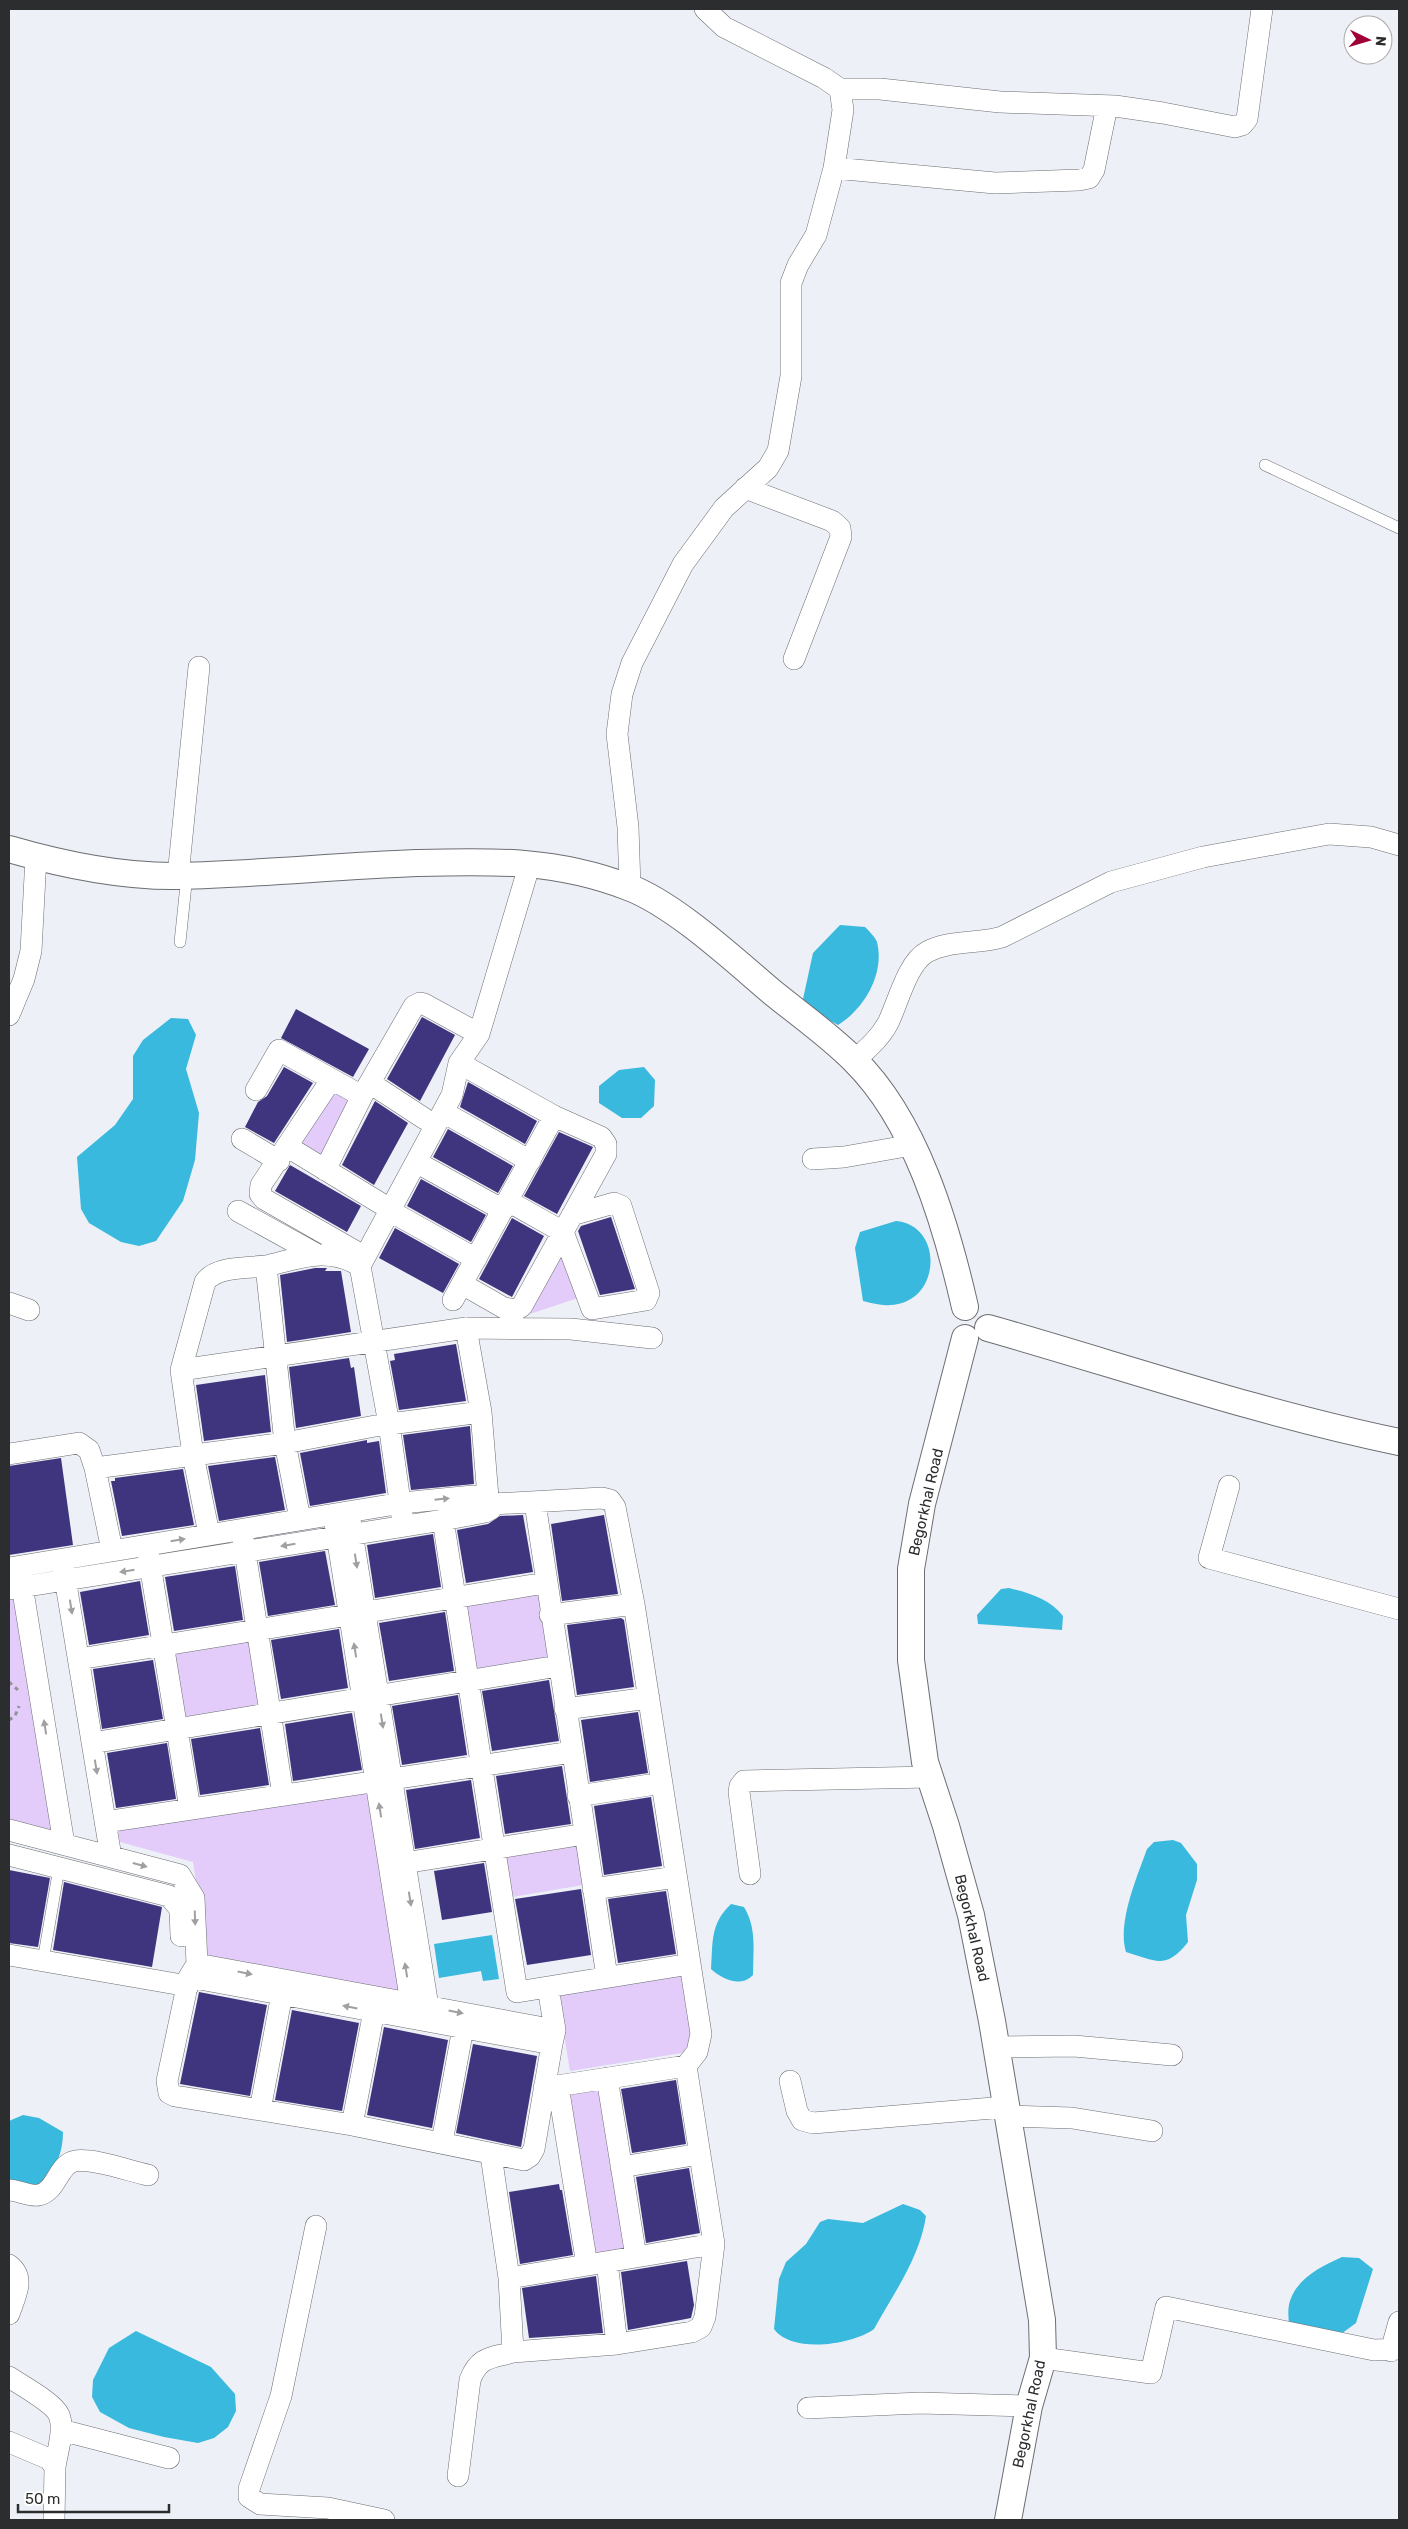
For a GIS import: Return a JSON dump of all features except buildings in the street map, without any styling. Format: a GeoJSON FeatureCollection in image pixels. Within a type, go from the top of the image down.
{"type":"FeatureCollection","features":[{"type":"Feature","properties":{"kind":"street"},"geometry":{"type":"LineString","coordinates":[[705,9],[710,16],[724,26],[824,78],[840,89],[880,89],[1000,102],[1107,106],[1163,113],[1226,126],[1242,125],[1246,119],[1262,9]]}},
{"type":"Feature","properties":{"kind":"street"},"geometry":{"type":"LineString","coordinates":[[630,887],[628,827],[617,734],[622,694],[632,663],[683,564],[705,532],[745,488],[768,468],[778,451],[791,376],[790,283],[798,265],[816,235],[834,168],[843,110],[840,89]]}},
{"type":"Feature","properties":{"kind":"street"},"geometry":{"type":"LineString","coordinates":[[834,168],[995,184],[1089,178],[1094,170],[1107,106]]}},
{"type":"Feature","properties":{"kind":"street"},"geometry":{"type":"LineString","coordinates":[[745,488],[832,521],[840,528],[841,537],[794,659]]}},
{"type":"Feature","properties":{"kind":"street"},"geometry":{"type":"LineString","coordinates":[[182,876],[199,667]]}},
{"type":"Feature","properties":{"kind":"street"},"geometry":{"type":"LineString","coordinates":[[855,1060],[875,1042],[887,1024],[916,961],[926,952],[942,947],[988,942],[1002,937],[1111,882],[1203,857],[1329,834],[1371,837],[1399,845]]}},
{"type":"Feature","properties":{"kind":"street"},"geometry":{"type":"LineString","coordinates":[[9,849],[90,869],[182,876],[475,861],[530,863],[577,872],[630,887],[669,910],[855,1060],[888,1102],[903,1125],[912,1145],[951,1248],[965,1307],[959,1311],[954,1321],[957,1332],[976,1333],[1144,1376],[1322,1426],[1399,1442]]}},
{"type":"Feature","properties":{"kind":"street"},"geometry":{"type":"LineString","coordinates":[[9,1015],[24,979],[31,951],[36,857]]}},
{"type":"Feature","properties":{"kind":"street"},"geometry":{"type":"LineString","coordinates":[[385,1207],[416,1162],[434,1115],[440,1091],[457,1070],[479,1034],[530,863]]}},
{"type":"Feature","properties":{"kind":"street"},"geometry":{"type":"LineString","coordinates":[[324,1170],[366,1089],[417,1004],[424,1004],[479,1034]]}},
{"type":"Feature","properties":{"kind":"street"},"geometry":{"type":"LineString","coordinates":[[256,1090],[279,1050],[331,1080],[366,1089],[434,1115],[530,1161]]}},
{"type":"Feature","properties":{"kind":"street"},"geometry":{"type":"LineString","coordinates":[[457,1070],[601,1137],[607,1148],[606,1154],[522,1306],[516,1310],[504,1308],[458,1292],[554,1116]]}},
{"type":"Feature","properties":{"kind":"street"},"geometry":{"type":"LineString","coordinates":[[331,1080],[284,1154],[259,1189],[264,1199],[355,1259]]}},
{"type":"Feature","properties":{"kind":"street"},"geometry":{"type":"LineString","coordinates":[[396,1528],[395,1505],[355,1259],[434,1115]]}},
{"type":"Feature","properties":{"kind":"street"},"geometry":{"type":"LineString","coordinates":[[242,1140],[324,1170],[476,1259]]}},
{"type":"Feature","properties":{"kind":"street"},"geometry":{"type":"LineString","coordinates":[[813,1159],[844,1157],[912,1145]]}},
{"type":"Feature","properties":{"kind":"street"},"geometry":{"type":"LineString","coordinates":[[416,1162],[505,1206],[568,1224],[614,1203],[621,1206],[649,1297],[646,1300],[592,1309],[568,1224]]}},
{"type":"Feature","properties":{"kind":"street"},"geometry":{"type":"LineString","coordinates":[[238,1212],[316,1254]]}},
{"type":"Feature","properties":{"kind":"street"},"geometry":{"type":"LineString","coordinates":[[209,1534],[193,1455],[182,1370],[205,1282],[209,1276],[224,1271],[266,1266],[316,1254],[355,1259]]}},
{"type":"Feature","properties":{"kind":"street"},"geometry":{"type":"LineString","coordinates":[[266,1266],[285,1443],[300,1520]]}},
{"type":"Feature","properties":{"kind":"street"},"geometry":{"type":"LineString","coordinates":[[9,1303],[29,1310]]}},
{"type":"Feature","properties":{"kind":"street"},"geometry":{"type":"LineString","coordinates":[[182,1370],[276,1354],[466,1328],[571,1329],[652,1338]]}},
{"type":"Feature","properties":{"kind":"street"},"geometry":{"type":"LineString","coordinates":[[16,1588],[396,1528],[485,1512],[490,1509],[491,1501],[481,1412],[466,1328]]}},
{"type":"Feature","properties":{"kind":"street","name":"Begorkhal Road"},"geometry":{"type":"LineString","coordinates":[[976,1333],[922,1504],[911,1569],[911,1660],[925,1762],[971,1915],[996,2047],[1042,2320],[1042,2358],[1029,2406],[1008,2520]]}},
{"type":"Feature","properties":{"kind":"street"},"geometry":{"type":"LineString","coordinates":[[95,1468],[285,1443],[382,1425],[481,1412]]}},
{"type":"Feature","properties":{"kind":"street"},"geometry":{"type":"LineString","coordinates":[[9,1454],[79,1443],[89,1450],[95,1468],[112,1550]]}},
{"type":"Feature","properties":{"kind":"street"},"geometry":{"type":"LineString","coordinates":[[1229,1486],[1209,1558],[1399,1609]]}},
{"type":"Feature","properties":{"kind":"street"},"geometry":{"type":"LineString","coordinates":[[64,1844],[16,1588],[14,1567],[395,1505],[473,1496],[491,1501],[535,1503],[602,1498],[610,1500],[615,1507],[634,1604],[701,2034],[697,2052],[686,2066],[551,2087]]}},
{"type":"Feature","properties":{"kind":"street"},"geometry":{"type":"LineString","coordinates":[[535,1503],[550,1615],[607,1977]]}},
{"type":"Feature","properties":{"kind":"street"},"geometry":{"type":"LineString","coordinates":[[341,1514],[421,2013]]}},
{"type":"Feature","properties":{"kind":"street"},"geometry":{"type":"LineString","coordinates":[[443,1520],[516,1992],[690,1964]]}},
{"type":"Feature","properties":{"kind":"street"},"geometry":{"type":"LineString","coordinates":[[242,1529],[256,1630],[283,1795]]}},
{"type":"Feature","properties":{"kind":"street"},"geometry":{"type":"LineString","coordinates":[[147,1545],[190,1809]]}},
{"type":"Feature","properties":{"kind":"street"},"geometry":{"type":"LineString","coordinates":[[61,1559],[111,1857]]}},
{"type":"Feature","properties":{"kind":"street"},"geometry":{"type":"LineString","coordinates":[[79,1659],[546,1583]]}},
{"type":"Feature","properties":{"kind":"street"},"geometry":{"type":"LineString","coordinates":[[550,1615],[634,1604]]}},
{"type":"Feature","properties":{"kind":"street"},"geometry":{"type":"LineString","coordinates":[[92,1743],[558,1666]]}},
{"type":"Feature","properties":{"kind":"street"},"geometry":{"type":"LineString","coordinates":[[565,1709],[648,1698]]}},
{"type":"Feature","properties":{"kind":"street"},"geometry":{"type":"LineString","coordinates":[[105,1822],[572,1752]]}},
{"type":"Feature","properties":{"kind":"street"},"geometry":{"type":"LineString","coordinates":[[750,1874],[739,1792],[740,1786],[744,1781],[930,1777]]}},
{"type":"Feature","properties":{"kind":"street"},"geometry":{"type":"LineString","coordinates":[[383,1780],[404,1863],[421,2013]]}},
{"type":"Feature","properties":{"kind":"street"},"geometry":{"type":"LineString","coordinates":[[578,1796],[662,1784]]}},
{"type":"Feature","properties":{"kind":"street"},"geometry":{"type":"LineString","coordinates":[[9,1830],[180,1875],[194,1898],[191,1976],[167,2081],[170,2094],[175,2096],[352,2125],[442,2142],[517,2160],[530,2156],[534,2149],[551,2087],[554,2037],[548,1987]]}},
{"type":"Feature","properties":{"kind":"street"},"geometry":{"type":"LineString","coordinates":[[404,1863],[585,1834]]}},
{"type":"Feature","properties":{"kind":"street"},"geometry":{"type":"LineString","coordinates":[[9,1855],[169,1896],[180,1909],[182,1961],[191,1976],[374,2011],[421,2013],[463,2028],[554,2037]]}},
{"type":"Feature","properties":{"kind":"street"},"geometry":{"type":"LineString","coordinates":[[593,1889],[676,1877]]}},
{"type":"Feature","properties":{"kind":"street"},"geometry":{"type":"LineString","coordinates":[[9,1955],[43,1961],[191,1976],[421,2013],[554,2037]]}},
{"type":"Feature","properties":{"kind":"street"},"geometry":{"type":"LineString","coordinates":[[260,2110],[282,1994]]}},
{"type":"Feature","properties":{"kind":"street"},"geometry":{"type":"LineString","coordinates":[[352,2125],[374,2011]]}},
{"type":"Feature","properties":{"kind":"street"},"geometry":{"type":"LineString","coordinates":[[442,2142],[463,2028]]}},
{"type":"Feature","properties":{"kind":"street"},"geometry":{"type":"LineString","coordinates":[[996,2047],[1074,2046],[1172,2054]]}},
{"type":"Feature","properties":{"kind":"street"},"geometry":{"type":"LineString","coordinates":[[458,2476],[470,2380],[474,2369],[481,2361],[513,2352],[617,2344],[692,2332],[701,2327],[705,2316],[714,2244],[686,2066]]}},
{"type":"Feature","properties":{"kind":"street"},"geometry":{"type":"LineString","coordinates":[[607,2078],[636,2257]]}},
{"type":"Feature","properties":{"kind":"street"},"geometry":{"type":"LineString","coordinates":[[790,2081],[796,2111],[802,2120],[814,2122],[1006,2111],[1072,2118],[1152,2132]]}},
{"type":"Feature","properties":{"kind":"street"},"geometry":{"type":"LineString","coordinates":[[551,2087],[617,2344]]}},
{"type":"Feature","properties":{"kind":"street"},"geometry":{"type":"LineString","coordinates":[[491,2154],[509,2278],[513,2352]]}},
{"type":"Feature","properties":{"kind":"street"},"geometry":{"type":"LineString","coordinates":[[621,2167],[700,2154]]}},
{"type":"Feature","properties":{"kind":"street"},"geometry":{"type":"LineString","coordinates":[[9,2190],[38,2196],[45,2193],[68,2164],[75,2161],[148,2175]]}},
{"type":"Feature","properties":{"kind":"street"},"geometry":{"type":"LineString","coordinates":[[316,2226],[281,2396],[249,2489],[249,2497],[260,2504],[384,2520]]}},
{"type":"Feature","properties":{"kind":"street"},"geometry":{"type":"LineString","coordinates":[[509,2278],[714,2244]]}},
{"type":"Feature","properties":{"kind":"street"},"geometry":{"type":"LineString","coordinates":[[9,2265],[16,2270],[20,2280],[9,2314]]}},
{"type":"Feature","properties":{"kind":"street"},"geometry":{"type":"LineString","coordinates":[[1042,2358],[1151,2373],[1166,2307],[1374,2350],[1395,2350],[1399,2322]]}},
{"type":"Feature","properties":{"kind":"street"},"geometry":{"type":"LineString","coordinates":[[9,2376],[52,2406],[59,2415],[61,2430],[55,2467],[54,2520]]}},
{"type":"Feature","properties":{"kind":"street"},"geometry":{"type":"LineString","coordinates":[[808,2408],[920,2403],[1029,2406]]}},
{"type":"Feature","properties":{"kind":"street"},"geometry":{"type":"LineString","coordinates":[[61,2430],[169,2458]]}},
{"type":"Feature","properties":{"kind":"street"},"geometry":{"type":"LineString","coordinates":[[9,2442],[49,2459],[55,2467]]}},
{"type":"Feature","properties":{"kind":"lane"},"geometry":{"type":"LineString","coordinates":[[1265,464],[1399,528]]}},
{"type":"Feature","properties":{"kind":"lane"},"geometry":{"type":"LineString","coordinates":[[180,942],[182,876]]}},
{"type":"Feature","properties":{"kind":"lane"},"geometry":{"type":"LineString","coordinates":[[43,1961],[59,1868]]}},
{"type":"Feature","properties":{"kind":"path"},"geometry":{"type":"LineString","coordinates":[[9,1682],[18,1690],[19,1695]]}},
{"type":"Feature","properties":{"kind":"path"},"geometry":{"type":"LineString","coordinates":[[9,1720],[19,1709],[20,1701]]}},
{"type":"Feature","properties":{"kind":"shaded area"},"geometry":{"type":"Polygon","coordinates":[[[332,1083],[365,1102],[325,1173],[292,1154],[332,1083]]]}},
{"type":"Feature","properties":{"kind":"shaded area"},"geometry":{"type":"Polygon","coordinates":[[[566,1243],[584,1296],[530,1314],[566,1243]]]}},
{"type":"Feature","properties":{"kind":"shaded area"},"geometry":{"type":"Polygon","coordinates":[[[542,1587],[554,1662],[471,1676],[459,1600],[542,1587]]]}},
{"type":"Feature","properties":{"kind":"shaded area"},"geometry":{"type":"Polygon","coordinates":[[[15,1595],[53,1836],[9,1824],[9,1596],[15,1595]]]}},
{"type":"Feature","properties":{"kind":"shaded area"},"geometry":{"type":"Polygon","coordinates":[[[252,1636],[264,1710],[181,1724],[169,1649],[252,1636]]]}},
{"type":"Feature","properties":{"kind":"shaded area"},"geometry":{"type":"Polygon","coordinates":[[[371,1789],[404,1996],[208,1957],[193,1862],[120,1842],[118,1830],[371,1789]]]}},
{"type":"Feature","properties":{"kind":"shaded area"},"geometry":{"type":"Polygon","coordinates":[[[582,1838],[589,1884],[507,1898],[499,1851],[582,1838]]]}},
{"type":"Feature","properties":{"kind":"shaded area"},"geometry":{"type":"Polygon","coordinates":[[[681,1973],[694,2051],[570,2071],[557,1993],[681,1973]]]}},
{"type":"Feature","properties":{"kind":"shaded area"},"geometry":{"type":"Polygon","coordinates":[[[604,2083],[631,2254],[590,2260],[563,2090],[604,2083]]]}},
{"type":"Feature","properties":{"kind":"water"},"geometry":{"type":"Polygon","coordinates":[[[840,925],[865,927],[876,940],[879,954],[875,978],[870,990],[856,1010],[838,1025],[815,1012],[803,999],[813,953],[840,925]]]}},
{"type":"Feature","properties":{"kind":"water"},"geometry":{"type":"Polygon","coordinates":[[[171,1018],[188,1019],[196,1035],[186,1069],[199,1113],[195,1160],[183,1201],[156,1241],[139,1246],[121,1242],[89,1223],[81,1209],[77,1157],[115,1125],[133,1099],[133,1056],[143,1040],[171,1018]]]}},
{"type":"Feature","properties":{"kind":"water"},"geometry":{"type":"Polygon","coordinates":[[[644,1067],[655,1080],[654,1106],[641,1118],[622,1118],[599,1103],[599,1086],[619,1070],[644,1067]]]}},
{"type":"Feature","properties":{"kind":"water"},"geometry":{"type":"Polygon","coordinates":[[[896,1221],[912,1226],[923,1236],[929,1249],[931,1264],[927,1279],[920,1292],[907,1301],[887,1305],[863,1301],[855,1248],[860,1232],[896,1221]]]}},
{"type":"Feature","properties":{"kind":"water"},"geometry":{"type":"Polygon","coordinates":[[[1009,1588],[1031,1595],[1052,1605],[1063,1616],[1062,1630],[978,1624],[977,1615],[1001,1589],[1009,1588]]]}},
{"type":"Feature","properties":{"kind":"water"},"geometry":{"type":"Polygon","coordinates":[[[1173,1840],[1181,1843],[1197,1864],[1197,1880],[1186,1915],[1188,1942],[1173,1957],[1160,1961],[1126,1952],[1124,1928],[1129,1900],[1147,1849],[1154,1842],[1173,1840]]]}},
{"type":"Feature","properties":{"kind":"water"},"geometry":{"type":"Polygon","coordinates":[[[731,1904],[744,1907],[753,1931],[753,1975],[743,1981],[726,1979],[711,1969],[716,1926],[724,1911],[731,1904]]]}},
{"type":"Feature","properties":{"kind":"water"},"geometry":{"type":"Polygon","coordinates":[[[492,1935],[499,1979],[483,1981],[481,1971],[439,1978],[434,1944],[492,1935]]]}},
{"type":"Feature","properties":{"kind":"water"},"geometry":{"type":"Polygon","coordinates":[[[23,2115],[39,2118],[63,2132],[62,2147],[58,2161],[44,2187],[9,2184],[9,2121],[23,2115]]]}},
{"type":"Feature","properties":{"kind":"water"},"geometry":{"type":"Polygon","coordinates":[[[903,2204],[920,2210],[926,2216],[923,2231],[905,2274],[874,2329],[864,2335],[837,2343],[808,2344],[794,2342],[783,2337],[774,2329],[779,2279],[786,2262],[806,2244],[820,2222],[828,2219],[863,2223],[903,2204]]]}},
{"type":"Feature","properties":{"kind":"water"},"geometry":{"type":"Polygon","coordinates":[[[1342,2257],[1359,2258],[1373,2269],[1356,2323],[1341,2334],[1289,2328],[1289,2304],[1299,2285],[1311,2274],[1342,2257]]]}},
{"type":"Feature","properties":{"kind":"water"},"geometry":{"type":"Polygon","coordinates":[[[136,2331],[211,2367],[235,2394],[236,2411],[228,2427],[214,2438],[198,2443],[129,2428],[100,2412],[92,2397],[93,2380],[109,2348],[136,2331]]]}}]}
